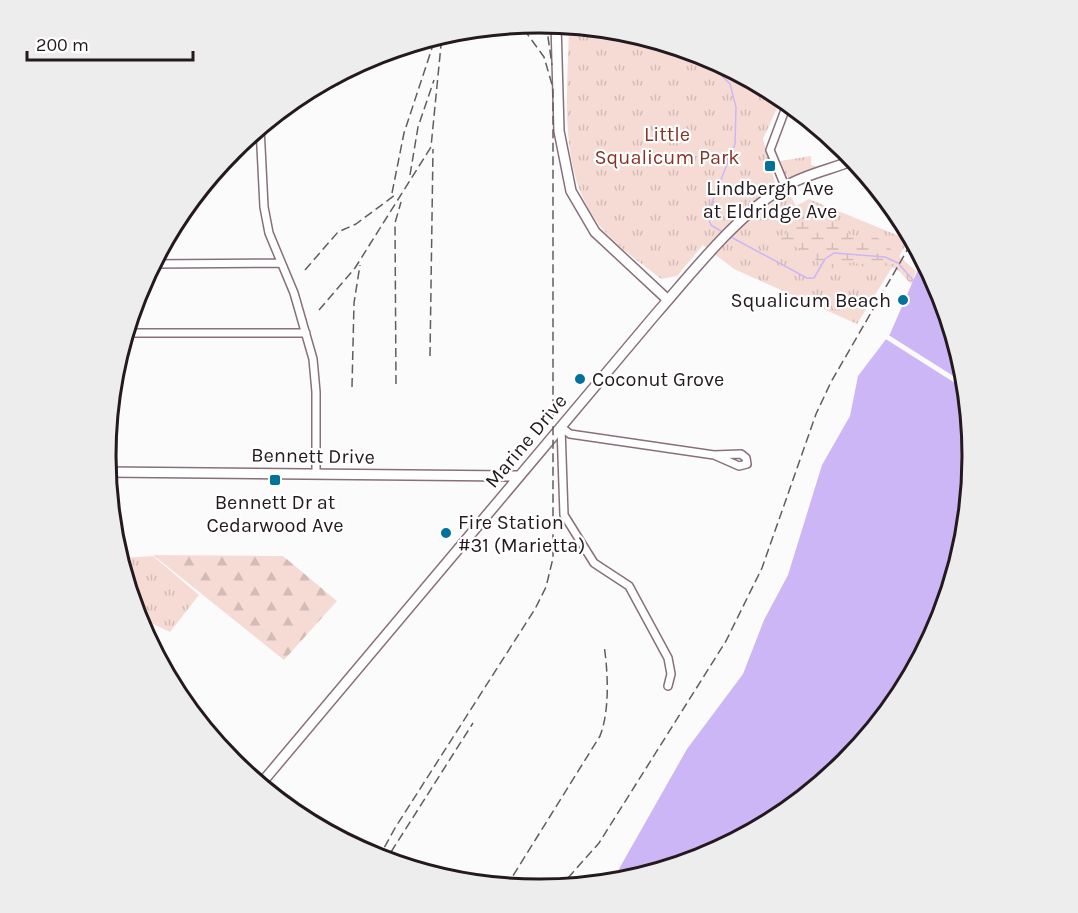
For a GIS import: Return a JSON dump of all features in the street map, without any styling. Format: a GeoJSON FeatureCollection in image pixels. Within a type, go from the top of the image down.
{"type":"FeatureCollection","features":[{"type":"Feature","properties":{"kind":"main road"},"geometry":{"type":"LineString","coordinates":[[556,34],[559,131],[571,191],[595,232],[668,300]]}},
{"type":"Feature","properties":{"kind":"main road","name":"Marine Drive"},"geometry":{"type":"LineString","coordinates":[[265,779],[698,266],[761,204],[785,186],[844,164]]}},
{"type":"Feature","properties":{"kind":"main road","name":"Bennett Drive"},"geometry":{"type":"LineString","coordinates":[[116,472],[519,476]]}},
{"type":"Feature","properties":{"kind":"street"},"geometry":{"type":"LineString","coordinates":[[784,112],[770,150],[785,186]]}},
{"type":"Feature","properties":{"kind":"street"},"geometry":{"type":"LineString","coordinates":[[261,138],[264,207],[269,233],[294,293],[313,359],[316,392],[316,474]]}},
{"type":"Feature","properties":{"kind":"street"},"geometry":{"type":"LineString","coordinates":[[162,264],[280,263]]}},
{"type":"Feature","properties":{"kind":"street"},"geometry":{"type":"LineString","coordinates":[[134,333],[306,333]]}},
{"type":"Feature","properties":{"kind":"street"},"geometry":{"type":"LineString","coordinates":[[561,427],[570,434],[714,455]]}},
{"type":"Feature","properties":{"kind":"street"},"geometry":{"type":"LineString","coordinates":[[561,427],[564,515],[594,563],[629,586],[668,658],[671,674],[668,686]]}},
{"type":"Feature","properties":{"kind":"green space","name":"Little Squalicum Park"},"geometry":{"type":"Polygon","coordinates":[[[569,34],[649,47],[701,65],[751,90],[778,107],[763,139],[776,186],[770,187],[746,213],[751,220],[788,191],[796,206],[809,199],[901,237],[906,245],[857,324],[734,269],[703,245],[677,276],[661,279],[608,235],[591,213],[579,189],[572,163],[567,108],[569,34]]]}},
{"type":"Feature","properties":{"kind":"green space"},"geometry":{"type":"Polygon","coordinates":[[[811,156],[811,165],[818,167],[789,179],[779,165],[780,161],[811,156]]]}},
{"type":"Feature","properties":{"kind":"green space"},"geometry":{"type":"Polygon","coordinates":[[[806,217],[828,218],[847,233],[856,236],[868,234],[878,238],[916,271],[912,285],[899,271],[886,263],[868,269],[854,262],[825,270],[806,252],[782,243],[780,239],[806,217]]]}},
{"type":"Feature","properties":{"kind":"green space"},"geometry":{"type":"Polygon","coordinates":[[[153,555],[283,556],[337,601],[284,660],[153,555]]]}},
{"type":"Feature","properties":{"kind":"green space"},"geometry":{"type":"Polygon","coordinates":[[[153,556],[199,595],[170,632],[149,622],[128,557],[153,556]]]}},
{"type":"Feature","properties":{"kind":"shaded area"},"geometry":{"type":"Polygon","coordinates":[[[919,268],[940,320],[948,347],[962,429],[962,484],[954,539],[940,593],[919,644],[891,692],[857,736],[818,775],[797,792],[751,823],[701,848],[649,866],[617,873],[687,749],[743,674],[764,620],[788,575],[822,465],[850,416],[858,376],[890,334],[919,268]]]}},
{"type":"Feature","properties":{"kind":"pier"},"geometry":{"type":"Polygon","coordinates":[[[887,334],[955,377],[956,384],[884,338],[887,334]]]}},
{"type":"Feature","properties":{"kind":"waterway"},"geometry":{"type":"LineString","coordinates":[[720,74],[730,84],[736,107],[735,144],[707,215],[711,225],[724,233]]}},
{"type":"Feature","properties":{"kind":"waterway"},"geometry":{"type":"LineString","coordinates":[[731,237],[807,278],[814,278],[825,259],[834,253],[885,257],[898,263],[913,280]]}},
{"type":"Feature","properties":{"kind":"railway"},"geometry":{"type":"LineString","coordinates":[[383,850],[535,609],[546,587],[553,558],[553,88],[544,57],[527,33]]}},
{"type":"Feature","properties":{"kind":"railway"},"geometry":{"type":"LineString","coordinates":[[547,33],[552,65]]}},
{"type":"Feature","properties":{"kind":"railway"},"geometry":{"type":"LineString","coordinates":[[319,310],[355,268],[431,147],[441,44]]}},
{"type":"Feature","properties":{"kind":"railway"},"geometry":{"type":"LineString","coordinates":[[392,193],[404,133],[433,46]]}},
{"type":"Feature","properties":{"kind":"railway"},"geometry":{"type":"LineString","coordinates":[[410,175],[418,127],[434,80]]}},
{"type":"Feature","properties":{"kind":"railway"},"geometry":{"type":"LineString","coordinates":[[430,356],[433,149]]}},
{"type":"Feature","properties":{"kind":"railway"},"geometry":{"type":"LineString","coordinates":[[305,270],[338,232],[356,224],[395,195]]}},
{"type":"Feature","properties":{"kind":"railway"},"geometry":{"type":"LineString","coordinates":[[396,384],[395,223],[401,202]]}},
{"type":"Feature","properties":{"kind":"railway"},"geometry":{"type":"LineString","coordinates":[[567,879],[599,843],[726,641],[762,568],[816,414],[831,382],[908,249]]}},
{"type":"Feature","properties":{"kind":"railway"},"geometry":{"type":"LineString","coordinates":[[352,387],[354,303],[360,265]]}},
{"type":"Feature","properties":{"kind":"railway"},"geometry":{"type":"LineString","coordinates":[[511,879],[600,736],[607,691],[604,645]]}},
{"type":"Feature","properties":{"kind":"railway"},"geometry":{"type":"LineString","coordinates":[[391,852],[473,723]]}},
{"type":"Feature","properties":{"kind":"place","name":"Lindbergh Ave at Eldridge Ave"},"geometry":{"type":"Point","coordinates":[770,166]}},
{"type":"Feature","properties":{"kind":"place","name":"Squalicum Beach"},"geometry":{"type":"Point","coordinates":[903,300]}},
{"type":"Feature","properties":{"kind":"place","name":"Coconut Grove"},"geometry":{"type":"Point","coordinates":[580,379]}},
{"type":"Feature","properties":{"kind":"place","name":"Bennett Dr at Cedarwood Ave"},"geometry":{"type":"Point","coordinates":[275,480]}},
{"type":"Feature","properties":{"kind":"place","name":"Fire Station #31 (Marietta)"},"geometry":{"type":"Point","coordinates":[446,533]}}]}
